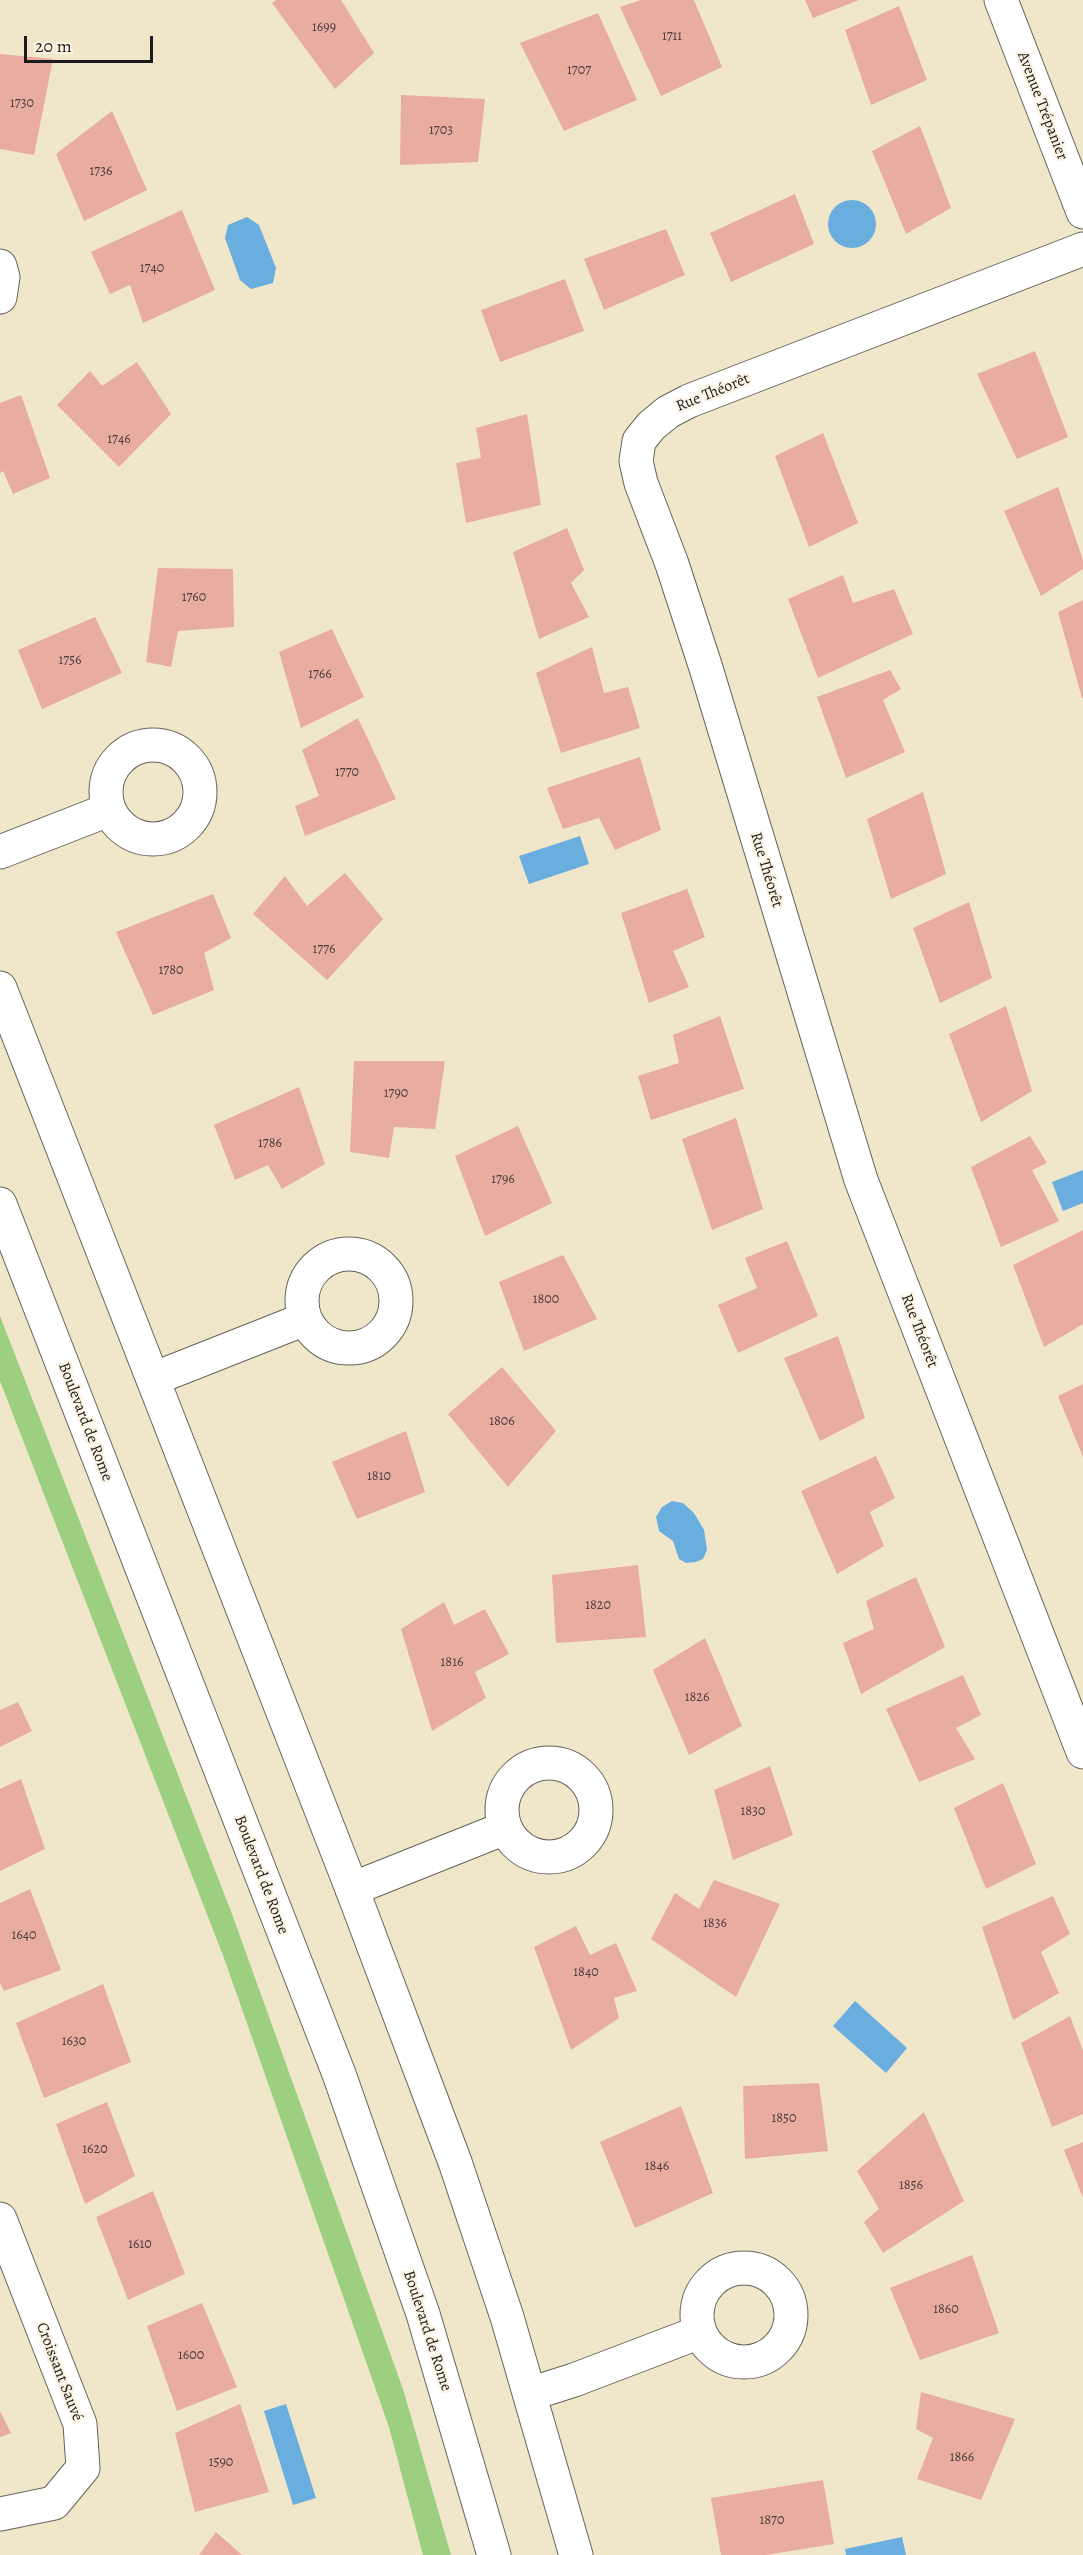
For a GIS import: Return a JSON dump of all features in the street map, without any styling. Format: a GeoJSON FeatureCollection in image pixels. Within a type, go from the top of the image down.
{"type":"FeatureCollection","features":[{"type":"Feature","properties":{"kind":"street","name":"Avenue Trépanier"},"geometry":{"type":"LineString","coordinates":[[1001,0],[1083,212]]}},
{"type":"Feature","properties":{"kind":"street","name":"Rue Théorêt"},"geometry":{"type":"LineString","coordinates":[[1083,249],[689,401],[668,412],[651,426],[639,441],[636,461],[641,483],[672,564],[705,665],[861,1180],[1083,1752]]}},
{"type":"Feature","properties":{"kind":"street"},"geometry":{"type":"LineString","coordinates":[[0,266],[3,277],[0,297]]}},
{"type":"Feature","properties":{"kind":"street"},"geometry":{"type":"LineString","coordinates":[[0,852],[108,810]]}},
{"type":"Feature","properties":{"kind":"street"},"geometry":{"type":"LineString","coordinates":[[0,988],[352,1888],[455,2162],[530,2394],[576,2555]]}},
{"type":"Feature","properties":{"kind":"street","name":"Boulevard de Rome"},"geometry":{"type":"LineString","coordinates":[[0,1204],[339,2074],[423,2314],[494,2555]]}},
{"type":"Feature","properties":{"kind":"street"},"geometry":{"type":"LineString","coordinates":[[153,1379],[305,1319]]}},
{"type":"Feature","properties":{"kind":"street"},"geometry":{"type":"LineString","coordinates":[[352,1888],[505,1828]]}},
{"type":"Feature","properties":{"kind":"street","name":"Croissant Sauvé"},"geometry":{"type":"LineString","coordinates":[[0,2219],[80,2424],[83,2468],[54,2503],[0,2514]]}},
{"type":"Feature","properties":{"kind":"street"},"geometry":{"type":"LineString","coordinates":[[530,2394],[574,2380],[700,2332]]}},
{"type":"Feature","properties":{"kind":"green space"},"geometry":{"type":"Polygon","coordinates":[[[0,1316],[232,1914],[403,2389],[451,2555],[423,2555],[389,2427],[224,1958],[0,1381],[0,1316]]]}},
{"type":"Feature","properties":{"kind":"water"},"geometry":{"type":"Polygon","coordinates":[[[852,200],[869,207],[876,224],[869,241],[852,248],[835,241],[828,224],[835,207],[852,200]]]}},
{"type":"Feature","properties":{"kind":"water"},"geometry":{"type":"Polygon","coordinates":[[[247,217],[259,225],[276,268],[273,283],[251,289],[240,280],[225,238],[228,225],[247,217]]]}},
{"type":"Feature","properties":{"kind":"water"},"geometry":{"type":"Polygon","coordinates":[[[580,836],[589,864],[529,884],[519,856],[580,836]]]}},
{"type":"Feature","properties":{"kind":"water"},"geometry":{"type":"Polygon","coordinates":[[[1083,1170],[1083,1203],[1063,1211],[1052,1182],[1083,1170]]]}},
{"type":"Feature","properties":{"kind":"water"},"geometry":{"type":"Polygon","coordinates":[[[672,1501],[683,1503],[694,1513],[704,1530],[707,1550],[703,1559],[686,1563],[679,1559],[673,1541],[659,1531],[656,1517],[662,1507],[672,1501]]]}},
{"type":"Feature","properties":{"kind":"water"},"geometry":{"type":"Polygon","coordinates":[[[855,2001],[907,2048],[886,2073],[833,2026],[855,2001]]]}},
{"type":"Feature","properties":{"kind":"water"},"geometry":{"type":"Polygon","coordinates":[[[286,2404],[316,2498],[293,2505],[264,2411],[286,2404]]]}},
{"type":"Feature","properties":{"kind":"water"},"geometry":{"type":"Polygon","coordinates":[[[902,2537],[906,2555],[846,2555],[845,2549],[902,2537]]]}},
{"type":"Feature","properties":{"kind":"building"},"geometry":{"type":"Polygon","coordinates":[[[276,0],[341,0],[374,53],[335,89],[272,3],[276,0]]]}},
{"type":"Feature","properties":{"kind":"building"},"geometry":{"type":"Polygon","coordinates":[[[641,0],[694,0],[722,67],[661,96],[620,7],[641,0]]]}},
{"type":"Feature","properties":{"kind":"building"},"geometry":{"type":"Polygon","coordinates":[[[805,0],[859,0],[813,18],[805,0]]]}},
{"type":"Feature","properties":{"kind":"building"},"geometry":{"type":"Polygon","coordinates":[[[899,6],[927,80],[871,105],[845,30],[899,6]]]}},
{"type":"Feature","properties":{"kind":"building"},"geometry":{"type":"Polygon","coordinates":[[[598,13],[637,100],[564,131],[520,43],[598,13]]]}},
{"type":"Feature","properties":{"kind":"building"},"geometry":{"type":"Polygon","coordinates":[[[0,54],[53,59],[34,155],[0,149],[0,54]]]}},
{"type":"Feature","properties":{"kind":"building"},"geometry":{"type":"Polygon","coordinates":[[[401,95],[485,99],[478,162],[400,165],[401,95]]]}},
{"type":"Feature","properties":{"kind":"building"},"geometry":{"type":"Polygon","coordinates":[[[112,111],[147,190],[84,221],[56,154],[112,111]]]}},
{"type":"Feature","properties":{"kind":"building"},"geometry":{"type":"Polygon","coordinates":[[[920,126],[951,208],[906,234],[872,151],[920,126]]]}},
{"type":"Feature","properties":{"kind":"building"},"geometry":{"type":"Polygon","coordinates":[[[795,194],[814,244],[731,282],[710,233],[795,194]]]}},
{"type":"Feature","properties":{"kind":"building"},"geometry":{"type":"Polygon","coordinates":[[[182,210],[215,290],[143,323],[130,285],[110,294],[91,252],[182,210]]]}},
{"type":"Feature","properties":{"kind":"building"},"geometry":{"type":"Polygon","coordinates":[[[666,229],[685,275],[604,310],[584,259],[666,229]]]}},
{"type":"Feature","properties":{"kind":"building"},"geometry":{"type":"Polygon","coordinates":[[[565,279],[584,331],[500,362],[481,310],[565,279]]]}},
{"type":"Feature","properties":{"kind":"building"},"geometry":{"type":"Polygon","coordinates":[[[1035,351],[1068,437],[1017,459],[977,374],[1035,351]]]}},
{"type":"Feature","properties":{"kind":"building"},"geometry":{"type":"Polygon","coordinates":[[[137,362],[171,414],[119,467],[57,405],[90,371],[102,386],[137,362]]]}},
{"type":"Feature","properties":{"kind":"building"},"geometry":{"type":"Polygon","coordinates":[[[21,395],[50,478],[13,494],[3,471],[0,473],[0,403],[21,395]]]}},
{"type":"Feature","properties":{"kind":"building"},"geometry":{"type":"Polygon","coordinates":[[[527,414],[541,505],[466,523],[456,463],[481,458],[476,428],[527,414]]]}},
{"type":"Feature","properties":{"kind":"building"},"geometry":{"type":"Polygon","coordinates":[[[823,433],[858,523],[809,547],[775,456],[823,433]]]}},
{"type":"Feature","properties":{"kind":"building"},"geometry":{"type":"Polygon","coordinates":[[[1058,487],[1083,560],[1083,569],[1041,596],[1004,511],[1058,487]]]}},
{"type":"Feature","properties":{"kind":"building"},"geometry":{"type":"Polygon","coordinates":[[[567,528],[584,570],[571,583],[589,617],[539,639],[513,552],[567,528]]]}},
{"type":"Feature","properties":{"kind":"building"},"geometry":{"type":"Polygon","coordinates":[[[158,568],[233,569],[234,627],[178,631],[171,667],[146,662],[158,568]]]}},
{"type":"Feature","properties":{"kind":"building"},"geometry":{"type":"Polygon","coordinates":[[[843,575],[853,603],[894,589],[913,634],[818,678],[788,599],[843,575]]]}},
{"type":"Feature","properties":{"kind":"building"},"geometry":{"type":"Polygon","coordinates":[[[1083,600],[1083,698],[1082,698],[1058,612],[1083,600]]]}},
{"type":"Feature","properties":{"kind":"building"},"geometry":{"type":"Polygon","coordinates":[[[95,617],[122,673],[42,709],[18,650],[95,617]]]}},
{"type":"Feature","properties":{"kind":"building"},"geometry":{"type":"Polygon","coordinates":[[[332,629],[364,697],[301,728],[279,652],[332,629]]]}},
{"type":"Feature","properties":{"kind":"building"},"geometry":{"type":"Polygon","coordinates":[[[592,647],[604,693],[628,687],[640,728],[561,753],[536,673],[592,647]]]}},
{"type":"Feature","properties":{"kind":"building"},"geometry":{"type":"Polygon","coordinates":[[[890,670],[901,689],[883,700],[905,752],[846,778],[817,697],[890,670]]]}},
{"type":"Feature","properties":{"kind":"building"},"geometry":{"type":"Polygon","coordinates":[[[358,718],[396,799],[305,836],[295,806],[319,796],[302,750],[358,718]]]}},
{"type":"Feature","properties":{"kind":"building"},"geometry":{"type":"Polygon","coordinates":[[[640,757],[661,830],[615,850],[599,818],[563,829],[547,788],[640,757]]]}},
{"type":"Feature","properties":{"kind":"building"},"geometry":{"type":"Polygon","coordinates":[[[923,792],[946,874],[891,899],[867,819],[923,792]]]}},
{"type":"Feature","properties":{"kind":"building"},"geometry":{"type":"Polygon","coordinates":[[[345,873],[383,919],[327,980],[253,914],[285,876],[307,906],[345,873]]]}},
{"type":"Feature","properties":{"kind":"building"},"geometry":{"type":"Polygon","coordinates":[[[687,889],[705,937],[673,951],[689,987],[649,1003],[621,913],[687,889]]]}},
{"type":"Feature","properties":{"kind":"building"},"geometry":{"type":"Polygon","coordinates":[[[213,894],[231,938],[204,953],[214,990],[153,1015],[116,932],[213,894]]]}},
{"type":"Feature","properties":{"kind":"building"},"geometry":{"type":"Polygon","coordinates":[[[969,902],[992,978],[940,1003],[913,928],[969,902]]]}},
{"type":"Feature","properties":{"kind":"building"},"geometry":{"type":"Polygon","coordinates":[[[1006,1006],[1032,1091],[981,1122],[949,1034],[1006,1006]]]}},
{"type":"Feature","properties":{"kind":"building"},"geometry":{"type":"Polygon","coordinates":[[[720,1016],[744,1089],[651,1120],[638,1076],[679,1063],[673,1035],[720,1016]]]}},
{"type":"Feature","properties":{"kind":"building"},"geometry":{"type":"Polygon","coordinates":[[[354,1061],[445,1061],[435,1129],[394,1127],[389,1158],[350,1152],[354,1061]]]}},
{"type":"Feature","properties":{"kind":"building"},"geometry":{"type":"Polygon","coordinates":[[[299,1087],[325,1164],[282,1189],[268,1165],[235,1180],[214,1125],[299,1087]]]}},
{"type":"Feature","properties":{"kind":"building"},"geometry":{"type":"Polygon","coordinates":[[[736,1118],[763,1209],[712,1230],[682,1139],[736,1118]]]}},
{"type":"Feature","properties":{"kind":"building"},"geometry":{"type":"Polygon","coordinates":[[[518,1126],[552,1203],[485,1236],[455,1156],[518,1126]]]}},
{"type":"Feature","properties":{"kind":"building"},"geometry":{"type":"Polygon","coordinates":[[[1030,1136],[1047,1163],[1032,1170],[1059,1221],[1001,1247],[971,1167],[1030,1136]]]}},
{"type":"Feature","properties":{"kind":"building"},"geometry":{"type":"Polygon","coordinates":[[[1083,1230],[1083,1324],[1044,1347],[1013,1265],[1083,1230]]]}},
{"type":"Feature","properties":{"kind":"building"},"geometry":{"type":"Polygon","coordinates":[[[787,1241],[818,1316],[738,1353],[718,1305],[757,1288],[745,1258],[787,1241]]]}},
{"type":"Feature","properties":{"kind":"building"},"geometry":{"type":"Polygon","coordinates":[[[563,1255],[597,1319],[524,1351],[499,1282],[563,1255]]]}},
{"type":"Feature","properties":{"kind":"building"},"geometry":{"type":"Polygon","coordinates":[[[838,1336],[865,1418],[820,1441],[784,1358],[838,1336]]]}},
{"type":"Feature","properties":{"kind":"building"},"geometry":{"type":"Polygon","coordinates":[[[502,1367],[556,1431],[508,1487],[448,1414],[502,1367]]]}},
{"type":"Feature","properties":{"kind":"building"},"geometry":{"type":"Polygon","coordinates":[[[1083,1384],[1083,1457],[1058,1396],[1083,1384]]]}},
{"type":"Feature","properties":{"kind":"building"},"geometry":{"type":"Polygon","coordinates":[[[406,1431],[425,1492],[357,1519],[332,1462],[406,1431]]]}},
{"type":"Feature","properties":{"kind":"building"},"geometry":{"type":"Polygon","coordinates":[[[876,1456],[895,1498],[870,1512],[884,1546],[837,1574],[801,1491],[876,1456]]]}},
{"type":"Feature","properties":{"kind":"building"},"geometry":{"type":"Polygon","coordinates":[[[638,1565],[646,1637],[556,1643],[552,1575],[638,1565]]]}},
{"type":"Feature","properties":{"kind":"building"},"geometry":{"type":"Polygon","coordinates":[[[916,1577],[945,1647],[861,1694],[843,1643],[874,1629],[866,1601],[916,1577]]]}},
{"type":"Feature","properties":{"kind":"building"},"geometry":{"type":"Polygon","coordinates":[[[444,1602],[454,1625],[485,1609],[509,1654],[475,1672],[486,1698],[432,1731],[401,1629],[444,1602]]]}},
{"type":"Feature","properties":{"kind":"building"},"geometry":{"type":"Polygon","coordinates":[[[705,1638],[742,1726],[689,1755],[653,1670],[705,1638]]]}},
{"type":"Feature","properties":{"kind":"building"},"geometry":{"type":"Polygon","coordinates":[[[963,1675],[981,1715],[956,1728],[975,1759],[919,1782],[886,1709],[963,1675]]]}},
{"type":"Feature","properties":{"kind":"building"},"geometry":{"type":"Polygon","coordinates":[[[18,1702],[32,1731],[0,1747],[0,1710],[18,1702]]]}},
{"type":"Feature","properties":{"kind":"building"},"geometry":{"type":"Polygon","coordinates":[[[770,1766],[793,1835],[733,1860],[714,1790],[770,1766]]]}},
{"type":"Feature","properties":{"kind":"building"},"geometry":{"type":"Polygon","coordinates":[[[21,1779],[45,1849],[0,1871],[0,1789],[21,1779]]]}},
{"type":"Feature","properties":{"kind":"building"},"geometry":{"type":"Polygon","coordinates":[[[1003,1783],[1036,1864],[986,1889],[954,1808],[1003,1783]]]}},
{"type":"Feature","properties":{"kind":"building"},"geometry":{"type":"Polygon","coordinates":[[[714,1880],[780,1904],[736,1997],[651,1939],[675,1893],[699,1909],[714,1880]]]}},
{"type":"Feature","properties":{"kind":"building"},"geometry":{"type":"Polygon","coordinates":[[[30,1889],[61,1970],[4,1991],[0,1983],[0,1903],[30,1889]]]}},
{"type":"Feature","properties":{"kind":"building"},"geometry":{"type":"Polygon","coordinates":[[[1053,1896],[1070,1934],[1041,1952],[1059,1993],[1013,2020],[982,1927],[1053,1896]]]}},
{"type":"Feature","properties":{"kind":"building"},"geometry":{"type":"Polygon","coordinates":[[[576,1926],[590,1955],[616,1943],[637,1991],[614,1998],[619,2018],[571,2050],[534,1947],[576,1926]]]}},
{"type":"Feature","properties":{"kind":"building"},"geometry":{"type":"Polygon","coordinates":[[[103,1984],[131,2062],[44,2098],[16,2023],[103,1984]]]}},
{"type":"Feature","properties":{"kind":"building"},"geometry":{"type":"Polygon","coordinates":[[[1070,2016],[1083,2051],[1083,2114],[1052,2127],[1021,2043],[1070,2016]]]}},
{"type":"Feature","properties":{"kind":"building"},"geometry":{"type":"Polygon","coordinates":[[[819,2083],[828,2151],[745,2159],[743,2086],[819,2083]]]}},
{"type":"Feature","properties":{"kind":"building"},"geometry":{"type":"Polygon","coordinates":[[[107,2102],[135,2176],[85,2204],[56,2124],[107,2102]]]}},
{"type":"Feature","properties":{"kind":"building"},"geometry":{"type":"Polygon","coordinates":[[[681,2106],[713,2193],[635,2228],[600,2142],[681,2106]]]}},
{"type":"Feature","properties":{"kind":"building"},"geometry":{"type":"Polygon","coordinates":[[[924,2112],[964,2201],[883,2253],[864,2222],[879,2209],[857,2171],[924,2112]]]}},
{"type":"Feature","properties":{"kind":"building"},"geometry":{"type":"Polygon","coordinates":[[[1083,2142],[1083,2198],[1064,2150],[1083,2142]]]}},
{"type":"Feature","properties":{"kind":"building"},"geometry":{"type":"Polygon","coordinates":[[[153,2191],[185,2274],[128,2300],[96,2217],[153,2191]]]}},
{"type":"Feature","properties":{"kind":"building"},"geometry":{"type":"Polygon","coordinates":[[[972,2255],[999,2333],[920,2360],[890,2288],[972,2255]]]}},
{"type":"Feature","properties":{"kind":"building"},"geometry":{"type":"Polygon","coordinates":[[[202,2303],[237,2387],[177,2411],[147,2326],[202,2303]]]}},
{"type":"Feature","properties":{"kind":"building"},"geometry":{"type":"Polygon","coordinates":[[[921,2392],[1015,2419],[981,2500],[917,2479],[933,2438],[916,2429],[921,2392]]]}},
{"type":"Feature","properties":{"kind":"building"},"geometry":{"type":"Polygon","coordinates":[[[240,2404],[269,2492],[195,2512],[175,2433],[240,2404]]]}},
{"type":"Feature","properties":{"kind":"building"},"geometry":{"type":"Polygon","coordinates":[[[0,2411],[11,2433],[0,2437],[0,2411]]]}},
{"type":"Feature","properties":{"kind":"building"},"geometry":{"type":"Polygon","coordinates":[[[823,2480],[834,2544],[766,2555],[721,2555],[711,2498],[823,2480]]]}},
{"type":"Feature","properties":{"kind":"building"},"geometry":{"type":"Polygon","coordinates":[[[216,2532],[242,2555],[199,2555],[216,2532]]]}}]}
